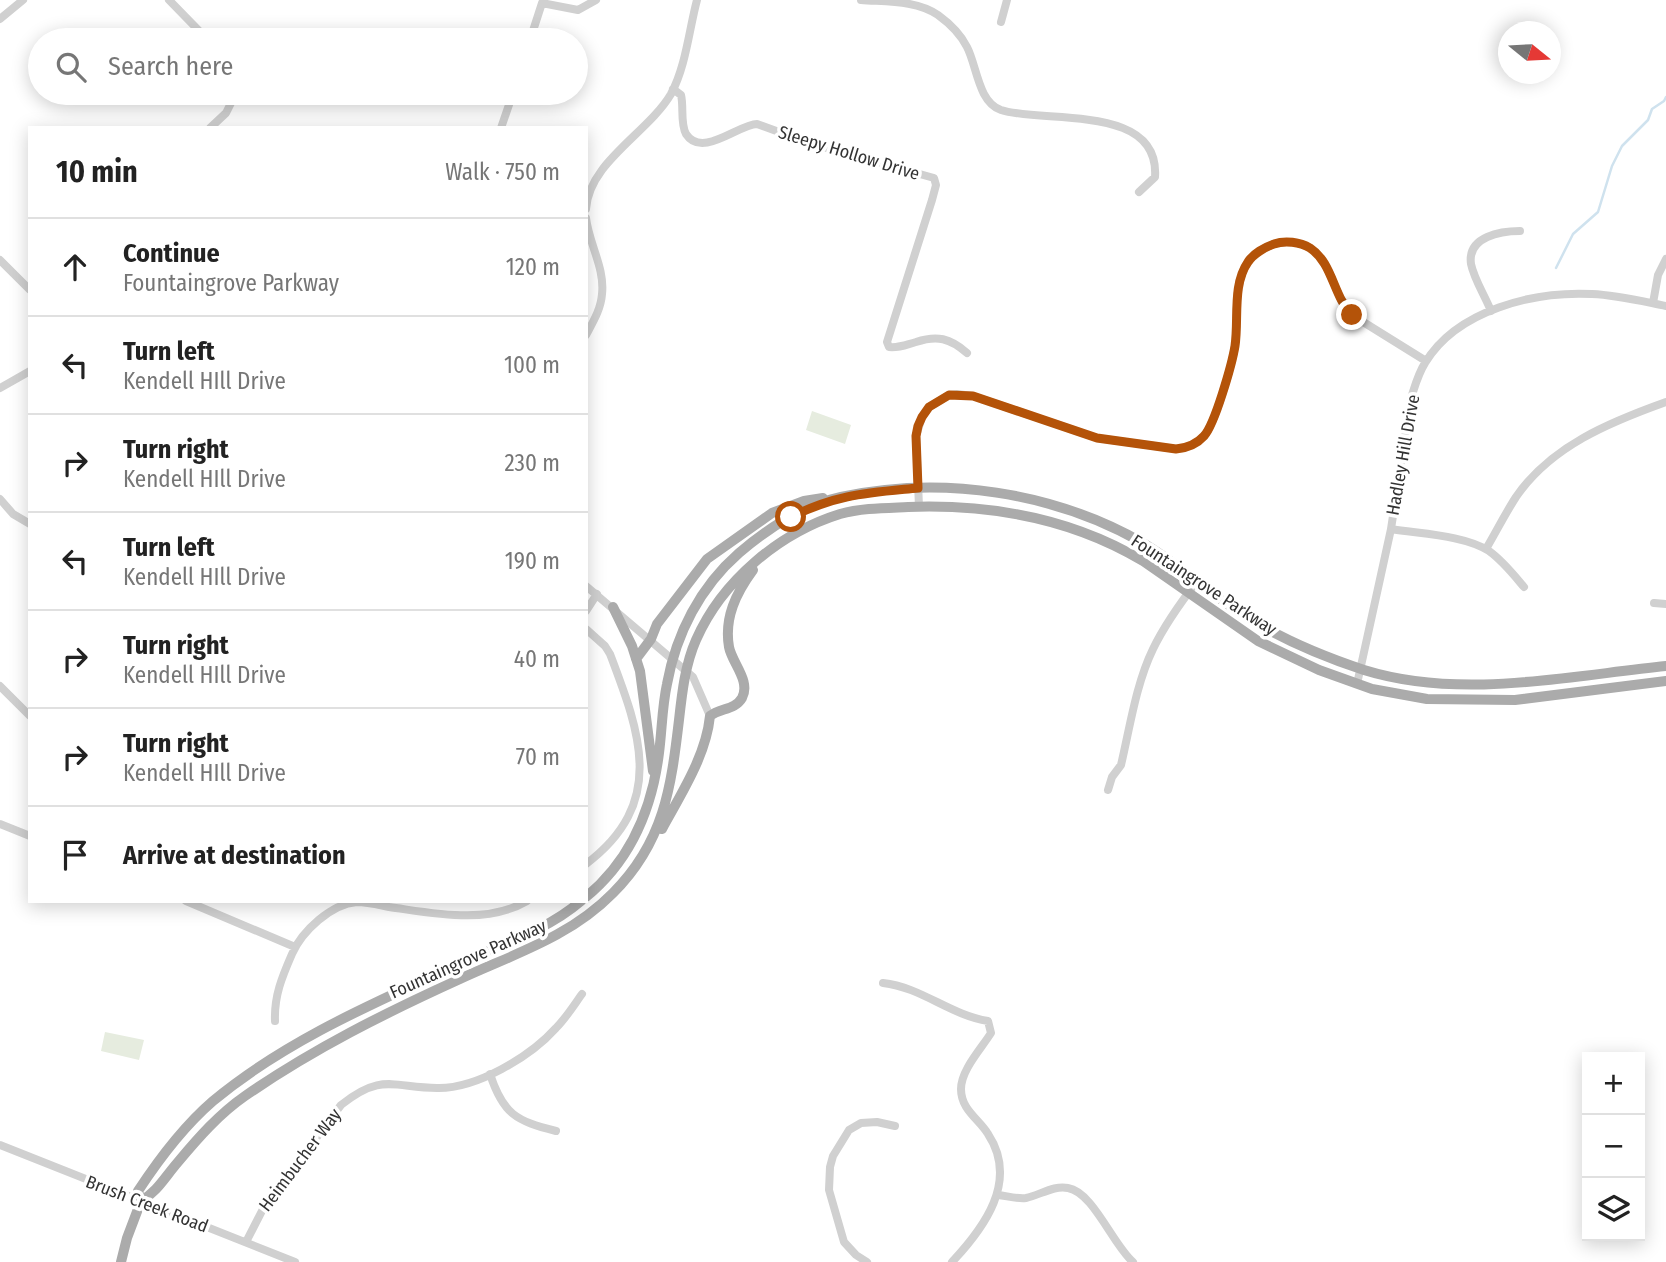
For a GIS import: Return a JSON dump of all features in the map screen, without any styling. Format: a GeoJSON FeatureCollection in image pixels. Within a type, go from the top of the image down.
{"type":"FeatureCollection","features":[{"type":"Feature","properties":{"kind":"main road","name":"Fountaingrove Parkway"},"geometry":{"type":"LineString","coordinates":[[588,895],[602,884],[624,856],[649,805],[655,782],[667,681],[683,630],[698,602],[718,574],[763,534],[791,517],[841,497],[918,488],[999,492],[1082,514],[1142,542],[1198,580],[1244,616],[1306,647],[1361,669],[1428,683],[1514,683],[1666,666]]}},
{"type":"Feature","properties":{"kind":"main road"},"geometry":{"type":"LineString","coordinates":[[636,659],[651,639],[657,624],[707,559],[772,513],[804,501],[841,497]]}},
{"type":"Feature","properties":{"kind":"main road","name":"Fountaingrove Parkway"},"geometry":{"type":"LineString","coordinates":[[579,903],[534,931],[352,1013],[233,1085],[211,1103],[161,1157],[138,1191],[141,1201],[154,1194],[202,1133],[243,1097],[358,1026],[465,976],[545,943],[584,919],[612,894],[633,871],[653,838],[671,782],[681,699],[695,641],[711,610],[727,589],[776,546],[841,514],[871,508],[972,507],[1046,520],[1075,529],[1126,551],[1258,641],[1298,661],[1357,684],[1427,699],[1515,700],[1666,681]]}},
{"type":"Feature","properties":{"kind":"main road"},"geometry":{"type":"LineString","coordinates":[[641,858],[658,837],[687,780],[705,742],[710,716],[716,711],[737,704],[744,695],[743,679],[729,647],[731,609],[751,572],[776,546]]}},
{"type":"Feature","properties":{"kind":"main road"},"geometry":{"type":"LineString","coordinates":[[613,607],[636,659],[653,772],[649,805]]}},
{"type":"Feature","properties":{"kind":"main road"},"geometry":{"type":"LineString","coordinates":[[121,1262],[141,1201]]}},
{"type":"Feature","properties":{"kind":"street"},"geometry":{"type":"LineString","coordinates":[[0,19],[23,0]]}},
{"type":"Feature","properties":{"kind":"street"},"geometry":{"type":"LineString","coordinates":[[169,0],[196,28]]}},
{"type":"Feature","properties":{"kind":"street"},"geometry":{"type":"LineString","coordinates":[[534,28],[542,3],[578,10],[596,0]]}},
{"type":"Feature","properties":{"kind":"street"},"geometry":{"type":"LineString","coordinates":[[588,198],[596,177],[652,120],[673,89],[697,0]]}},
{"type":"Feature","properties":{"kind":"street"},"geometry":{"type":"LineString","coordinates":[[861,0],[906,2],[937,14],[965,43],[982,90],[997,108],[1016,114],[1072,117],[1102,122],[1124,128],[1136,135],[1153,154],[1156,165],[1155,177],[1139,192]]}},
{"type":"Feature","properties":{"kind":"street"},"geometry":{"type":"LineString","coordinates":[[1001,22],[1007,0]]}},
{"type":"Feature","properties":{"kind":"street","name":"Sleepy Hollow Drive"},"geometry":{"type":"LineString","coordinates":[[673,89],[681,96],[685,132],[699,142],[717,140],[749,124],[757,124],[812,144],[934,178],[936,185],[932,200],[887,342],[889,346],[898,348],[928,339],[948,339],[967,353]]}},
{"type":"Feature","properties":{"kind":"street"},"geometry":{"type":"LineString","coordinates":[[212,126],[226,113],[230,105]]}},
{"type":"Feature","properties":{"kind":"street"},"geometry":{"type":"LineString","coordinates":[[502,126],[509,105]]}},
{"type":"Feature","properties":{"kind":"street"},"geometry":{"type":"LineString","coordinates":[[1491,311],[1471,262],[1473,252],[1486,237],[1499,231],[1520,231]]}},
{"type":"Feature","properties":{"kind":"street"},"geometry":{"type":"LineString","coordinates":[[588,233],[603,280],[600,305],[588,331]]}},
{"type":"Feature","properties":{"kind":"street"},"geometry":{"type":"LineString","coordinates":[[919,507],[916,436],[918,426],[929,407],[949,395],[973,396],[1097,438],[1176,449],[1187,448],[1198,442],[1210,428],[1235,347],[1240,280],[1248,261],[1258,252],[1282,242],[1299,244],[1310,249],[1323,261],[1344,307],[1352,315],[1426,361]]}},
{"type":"Feature","properties":{"kind":"street"},"geometry":{"type":"LineString","coordinates":[[1653,303],[1658,275],[1666,259]]}},
{"type":"Feature","properties":{"kind":"street"},"geometry":{"type":"LineString","coordinates":[[0,260],[28,288]]}},
{"type":"Feature","properties":{"kind":"street","name":"Hadley Hill Drive"},"geometry":{"type":"LineString","coordinates":[[1357,684],[1391,529],[1411,398],[1426,361],[1447,337],[1463,325],[1491,311],[1543,295],[1590,293],[1666,306]]}},
{"type":"Feature","properties":{"kind":"street"},"geometry":{"type":"LineString","coordinates":[[0,388],[28,372]]}},
{"type":"Feature","properties":{"kind":"street"},"geometry":{"type":"LineString","coordinates":[[1486,549],[1517,495],[1539,470],[1562,451],[1612,422],[1666,402]]}},
{"type":"Feature","properties":{"kind":"street"},"geometry":{"type":"LineString","coordinates":[[0,499],[13,514],[28,523]]}},
{"type":"Feature","properties":{"kind":"street"},"geometry":{"type":"LineString","coordinates":[[1391,529],[1469,542],[1486,549],[1504,563],[1524,587]]}},
{"type":"Feature","properties":{"kind":"street"},"geometry":{"type":"LineString","coordinates":[[1108,789],[1112,777],[1121,765],[1152,651],[1170,618],[1198,580]]}},
{"type":"Feature","properties":{"kind":"street"},"geometry":{"type":"LineString","coordinates":[[588,587],[693,677],[704,708],[710,716]]}},
{"type":"Feature","properties":{"kind":"street"},"geometry":{"type":"LineString","coordinates":[[588,608],[597,594]]}},
{"type":"Feature","properties":{"kind":"street"},"geometry":{"type":"LineString","coordinates":[[1654,603],[1666,604]]}},
{"type":"Feature","properties":{"kind":"street"},"geometry":{"type":"LineString","coordinates":[[588,631],[610,654],[634,720],[640,762],[638,793],[629,813],[615,836],[588,862]]}},
{"type":"Feature","properties":{"kind":"street"},"geometry":{"type":"LineString","coordinates":[[0,687],[28,714]]}},
{"type":"Feature","properties":{"kind":"street"},"geometry":{"type":"LineString","coordinates":[[0,824],[28,835]]}},
{"type":"Feature","properties":{"kind":"street"},"geometry":{"type":"LineString","coordinates":[[191,903],[295,947]]}},
{"type":"Feature","properties":{"kind":"street"},"geometry":{"type":"LineString","coordinates":[[275,1021],[274,1002],[278,986],[295,947],[318,920],[331,911],[352,903]]}},
{"type":"Feature","properties":{"kind":"street"},"geometry":{"type":"LineString","coordinates":[[362,903],[456,916],[492,912],[521,903]]}},
{"type":"Feature","properties":{"kind":"street"},"geometry":{"type":"LineString","coordinates":[[883,983],[901,985],[952,1011],[988,1021],[991,1033],[965,1073],[961,1089],[970,1114],[988,1133],[996,1152],[998,1195],[974,1236],[952,1262]]}},
{"type":"Feature","properties":{"kind":"street","name":"Heimbucher Way"},"geometry":{"type":"LineString","coordinates":[[246,1242],[264,1207],[341,1105],[356,1093],[389,1082],[451,1087],[490,1074],[540,1044],[582,994]]}},
{"type":"Feature","properties":{"kind":"street"},"geometry":{"type":"LineString","coordinates":[[490,1074],[497,1096],[515,1116],[556,1131]]}},
{"type":"Feature","properties":{"kind":"street"},"geometry":{"type":"LineString","coordinates":[[867,1262],[844,1242],[829,1190],[830,1167],[837,1147],[849,1130],[861,1123],[877,1122],[895,1126]]}},
{"type":"Feature","properties":{"kind":"street","name":"Brush Creek Road"},"geometry":{"type":"LineString","coordinates":[[0,1144],[295,1262]]}},
{"type":"Feature","properties":{"kind":"street"},"geometry":{"type":"LineString","coordinates":[[998,1195],[1023,1199],[1057,1188],[1070,1188],[1083,1195],[1114,1241],[1133,1262]]}},
{"type":"Feature","properties":{"kind":"shaded area"},"geometry":{"type":"Polygon","coordinates":[[[812,411],[851,425],[845,444],[806,430],[812,411]]]}},
{"type":"Feature","properties":{"kind":"shaded area"},"geometry":{"type":"Polygon","coordinates":[[[105,1032],[144,1040],[139,1060],[101,1051],[105,1032]]]}},
{"type":"Feature","properties":{"kind":"waterway"},"geometry":{"type":"LineString","coordinates":[[1556,268],[1573,234],[1598,212],[1612,166],[1622,146],[1648,120],[1652,109],[1666,97]]}},
{"type":"Feature","properties":{"kind":"route"},"geometry":{"type":"LineString","coordinates":[[791,517],[841,497],[918,488],[918,426],[929,407],[949,395],[973,396],[1097,438],[1176,449],[1187,448],[1198,442],[1210,428],[1235,347],[1240,280],[1248,261],[1270,245],[1282,242],[1299,244],[1310,249],[1323,261],[1340,300],[1352,315]]}}]}
